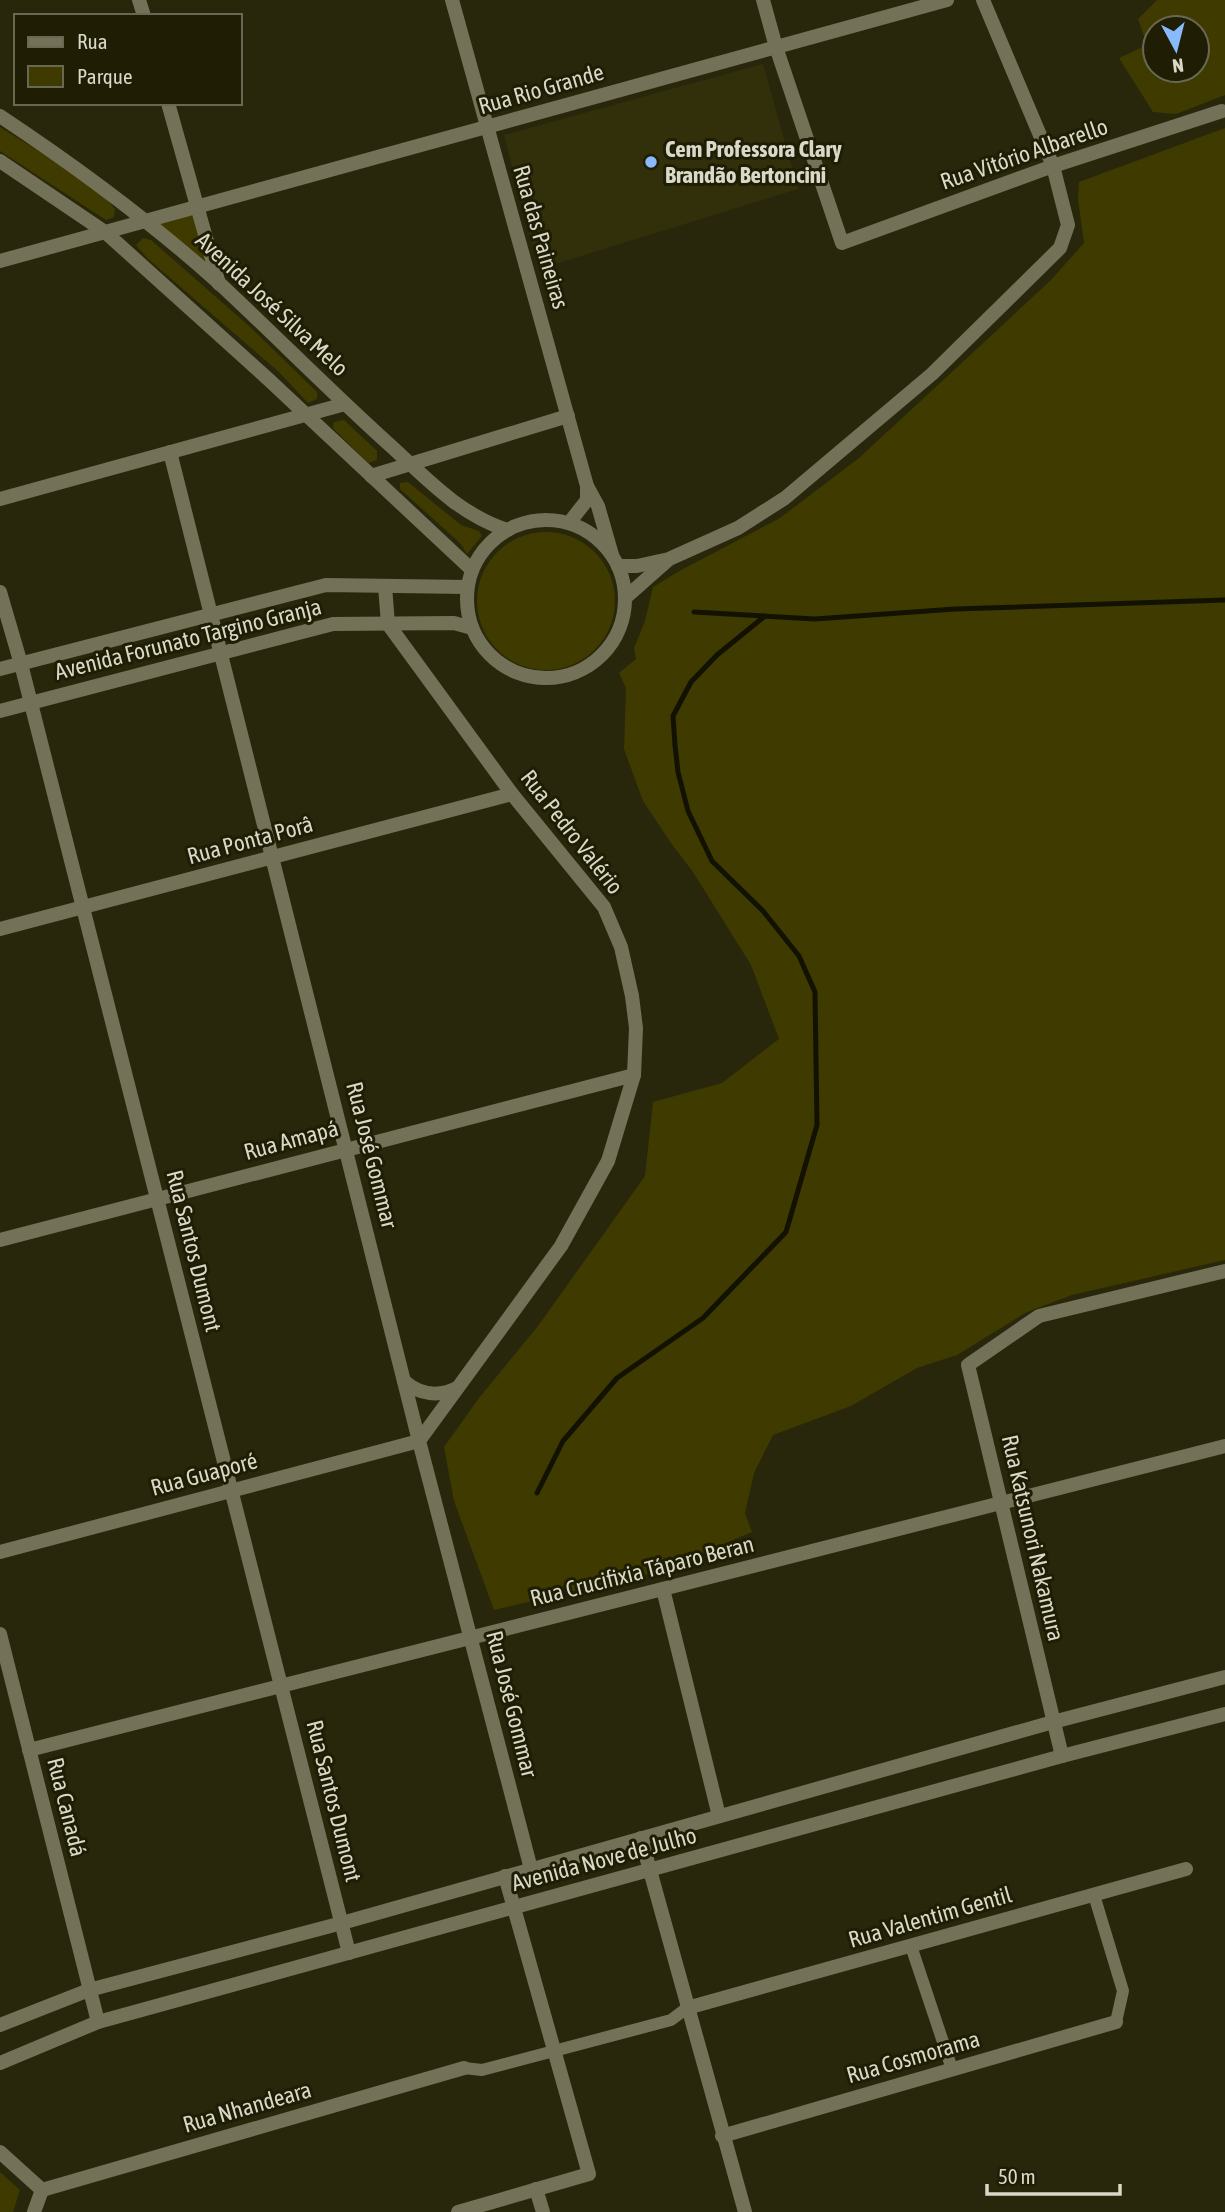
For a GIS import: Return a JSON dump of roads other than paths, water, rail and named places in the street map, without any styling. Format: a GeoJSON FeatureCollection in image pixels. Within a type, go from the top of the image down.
{"type":"FeatureCollection","features":[{"type":"Feature","properties":{"kind":"street","name":"Rua das Paineiras"},"geometry":{"type":"LineString","coordinates":[[452,0],[587,486],[598,506],[615,561]]}},
{"type":"Feature","properties":{"kind":"street"},"geometry":{"type":"LineString","coordinates":[[763,0],[776,47]]}},
{"type":"Feature","properties":{"kind":"street","name":"Rua Rio Grande"},"geometry":{"type":"LineString","coordinates":[[105,232],[947,0]]}},
{"type":"Feature","properties":{"kind":"street"},"geometry":{"type":"LineString","coordinates":[[615,561],[636,566],[669,559],[738,528],[785,498],[932,373],[1060,248],[1068,225],[1053,166],[983,0]]}},
{"type":"Feature","properties":{"kind":"street","name":"Rua Vitório Albarello"},"geometry":{"type":"LineString","coordinates":[[776,47],[842,243],[1053,166],[1222,111]]}},
{"type":"Feature","properties":{"kind":"street"},"geometry":{"type":"LineString","coordinates":[[168,105],[219,284]]}},
{"type":"Feature","properties":{"kind":"street","name":"Avenida José Silva Melo"},"geometry":{"type":"LineString","coordinates":[[0,116],[72,163],[148,221],[462,510],[485,523],[507,530]]}},
{"type":"Feature","properties":{"kind":"street"},"geometry":{"type":"LineString","coordinates":[[0,161],[105,232],[472,570]]}},
{"type":"Feature","properties":{"kind":"street"},"geometry":{"type":"LineString","coordinates":[[0,261],[105,232]]}},
{"type":"Feature","properties":{"kind":"street"},"geometry":{"type":"LineString","coordinates":[[0,499],[345,404]]}},
{"type":"Feature","properties":{"kind":"street"},"geometry":{"type":"LineString","coordinates":[[371,476],[568,416]]}},
{"type":"Feature","properties":{"kind":"street","name":"Rua José Gommar"},"geometry":{"type":"LineString","coordinates":[[170,453],[419,1441],[531,1869]]}},
{"type":"Feature","properties":{"kind":"street"},"geometry":{"type":"LineString","coordinates":[[569,523],[587,500],[587,486]]}},
{"type":"Feature","properties":{"kind":"street"},"geometry":{"type":"LineString","coordinates":[[548,520],[569,523],[593,536],[615,561],[623,582],[625,598],[621,622],[611,644],[594,661],[573,673],[549,678],[525,675],[502,665],[484,649],[472,628],[467,608],[467,587],[480,554],[492,540],[507,530],[527,522],[548,520]]}},
{"type":"Feature","properties":{"kind":"street"},"geometry":{"type":"LineString","coordinates":[[625,598],[669,559]]}},
{"type":"Feature","properties":{"kind":"street","name":"Avenida Forunato Targino Granja"},"geometry":{"type":"LineString","coordinates":[[0,669],[326,585],[467,587]]}},
{"type":"Feature","properties":{"kind":"street"},"geometry":{"type":"LineString","coordinates":[[385,586],[388,624]]}},
{"type":"Feature","properties":{"kind":"street","name":"Rua Santos Dumont"},"geometry":{"type":"LineString","coordinates":[[0,592],[21,664],[349,1953]]}},
{"type":"Feature","properties":{"kind":"street","name":"Avenida Forunato Targino Granja"},"geometry":{"type":"LineString","coordinates":[[0,711],[333,624],[454,623],[472,628]]}},
{"type":"Feature","properties":{"kind":"street","name":"Rua Pedro Valério"},"geometry":{"type":"LineString","coordinates":[[388,624],[512,794],[604,907],[621,947],[636,1028],[634,1075],[608,1161],[561,1246],[419,1441]]}},
{"type":"Feature","properties":{"kind":"street","name":"Rua Ponta Porâ"},"geometry":{"type":"LineString","coordinates":[[0,929],[512,794]]}},
{"type":"Feature","properties":{"kind":"street","name":"Rua Amapá"},"geometry":{"type":"LineString","coordinates":[[0,1240],[634,1075]]}},
{"type":"Feature","properties":{"kind":"street","name":"Rua Katsunori Nakamura"},"geometry":{"type":"LineString","coordinates":[[1062,1756],[968,1365],[1039,1315],[1225,1271]]}},
{"type":"Feature","properties":{"kind":"street"},"geometry":{"type":"LineString","coordinates":[[404,1381],[417,1390],[431,1394],[441,1394],[459,1387]]}},
{"type":"Feature","properties":{"kind":"street","name":"Rua Guaporé"},"geometry":{"type":"LineString","coordinates":[[0,1552],[419,1441]]}},
{"type":"Feature","properties":{"kind":"street","name":"Rua Crucifixia Táparo Beran"},"geometry":{"type":"LineString","coordinates":[[29,1750],[1225,1446]]}},
{"type":"Feature","properties":{"kind":"street"},"geometry":{"type":"LineString","coordinates":[[663,1589],[719,1816]]}},
{"type":"Feature","properties":{"kind":"street","name":"Rua Canadá"},"geometry":{"type":"LineString","coordinates":[[0,1634],[98,2022]]}},
{"type":"Feature","properties":{"kind":"street","name":"Avenida Nove de Julho"},"geometry":{"type":"LineString","coordinates":[[0,2025],[89,1990],[342,1923],[1054,1722],[1225,1677]]}},
{"type":"Feature","properties":{"kind":"street","name":"Avenida Nove de Julho"},"geometry":{"type":"LineString","coordinates":[[0,2063],[98,2022],[1062,1756],[1225,1714]]}},
{"type":"Feature","properties":{"kind":"street"},"geometry":{"type":"LineString","coordinates":[[641,1838],[745,2212]]}},
{"type":"Feature","properties":{"kind":"street","name":"Rua Valentim Gentil"},"geometry":{"type":"LineString","coordinates":[[687,2008],[1186,1869]]}},
{"type":"Feature","properties":{"kind":"street"},"geometry":{"type":"LineString","coordinates":[[458,2212],[589,2174],[505,1876]]}},
{"type":"Feature","properties":{"kind":"street"},"geometry":{"type":"LineString","coordinates":[[1094,1895],[1123,1991],[1116,2022]]}},
{"type":"Feature","properties":{"kind":"street"},"geometry":{"type":"LineString","coordinates":[[911,1946],[952,2069]]}},
{"type":"Feature","properties":{"kind":"street"},"geometry":{"type":"LineString","coordinates":[[464,2068],[482,2070],[671,2020],[687,2008]]}},
{"type":"Feature","properties":{"kind":"street","name":"Rua Cosmorama"},"geometry":{"type":"LineString","coordinates":[[722,2136],[1116,2022]]}},
{"type":"Feature","properties":{"kind":"street","name":"Rua Nhandeara"},"geometry":{"type":"LineString","coordinates":[[42,2190],[464,2068]]}},
{"type":"Feature","properties":{"kind":"street"},"geometry":{"type":"LineString","coordinates":[[0,2152],[42,2190],[34,2212]]}},
{"type":"Feature","properties":{"kind":"street"},"geometry":{"type":"LineString","coordinates":[[536,2189],[543,2212]]}},
{"type":"Feature","properties":{"kind":"waterway"},"geometry":{"type":"LineString","coordinates":[[694,612],[815,619],[955,609],[1225,600]]}},
{"type":"Feature","properties":{"kind":"waterway"},"geometry":{"type":"LineString","coordinates":[[537,1493],[563,1441],[617,1378],[703,1318],[786,1232],[817,1125],[815,992],[799,956],[763,911],[712,861],[688,811],[678,772],[675,745],[673,716],[691,682],[717,655],[765,616]]}},
{"type":"Feature","properties":{"kind":"place","name":"Cem Professora Clary Brandão Bertoncini"},"geometry":{"type":"Point","coordinates":[651,162]}}]}
